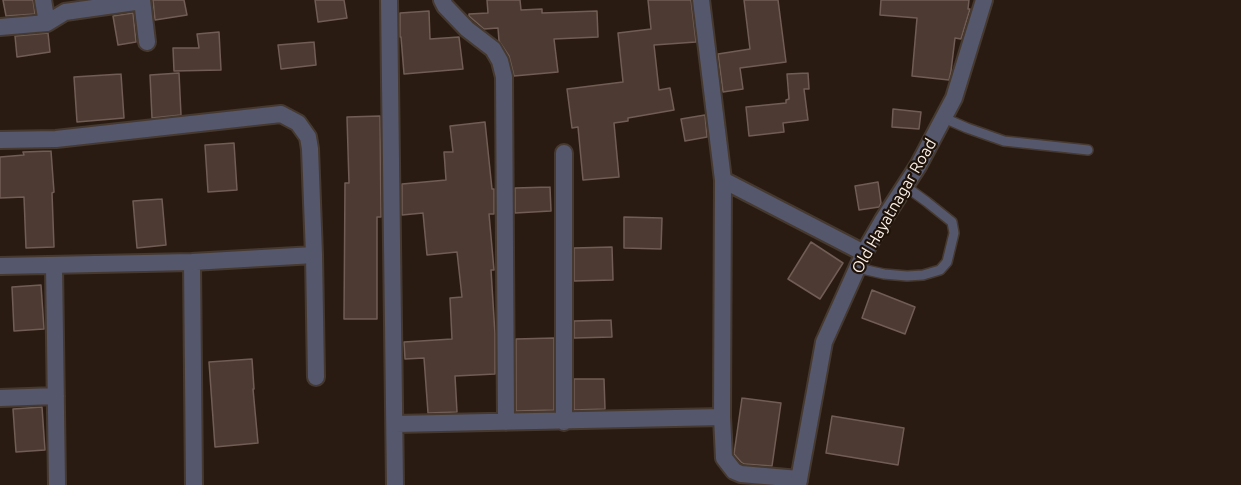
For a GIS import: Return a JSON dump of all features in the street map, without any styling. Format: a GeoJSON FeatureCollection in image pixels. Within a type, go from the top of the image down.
{"type":"FeatureCollection","features":[{"type":"Feature","properties":{"kind":"street"},"geometry":{"type":"LineString","coordinates":[[43,0],[47,23]]}},
{"type":"Feature","properties":{"kind":"street"},"geometry":{"type":"LineString","coordinates":[[0,27],[47,23],[64,12],[142,0],[147,42]]}},
{"type":"Feature","properties":{"kind":"street"},"geometry":{"type":"LineString","coordinates":[[389,0],[395,485]]}},
{"type":"Feature","properties":{"kind":"street"},"geometry":{"type":"LineString","coordinates":[[442,0],[444,6],[467,29],[494,49],[504,77],[506,422]]}},
{"type":"Feature","properties":{"kind":"street"},"geometry":{"type":"LineString","coordinates":[[702,0],[723,180],[722,417],[724,458],[734,471],[741,474],[798,482]]}},
{"type":"Feature","properties":{"kind":"street","name":"Old Hayatnagar Road"},"geometry":{"type":"LineString","coordinates":[[798,482],[824,342],[861,260],[883,220],[918,166],[954,98],[984,0]]}},
{"type":"Feature","properties":{"kind":"street"},"geometry":{"type":"LineString","coordinates":[[0,140],[56,138],[281,114],[298,123],[308,137],[310,149],[316,377]]}},
{"type":"Feature","properties":{"kind":"street"},"geometry":{"type":"LineString","coordinates":[[564,153],[564,422]]}},
{"type":"Feature","properties":{"kind":"street"},"geometry":{"type":"LineString","coordinates":[[723,180],[861,260]]}},
{"type":"Feature","properties":{"kind":"street"},"geometry":{"type":"LineString","coordinates":[[0,266],[192,262],[314,255]]}},
{"type":"Feature","properties":{"kind":"street"},"geometry":{"type":"LineString","coordinates":[[192,262],[194,485]]}},
{"type":"Feature","properties":{"kind":"street"},"geometry":{"type":"LineString","coordinates":[[54,265],[57,485]]}},
{"type":"Feature","properties":{"kind":"street"},"geometry":{"type":"LineString","coordinates":[[0,398],[56,396]]}},
{"type":"Feature","properties":{"kind":"street"},"geometry":{"type":"LineString","coordinates":[[395,424],[722,417]]}},
{"type":"Feature","properties":{"kind":"lane"},"geometry":{"type":"LineString","coordinates":[[944,118],[1004,141],[1088,150]]}},
{"type":"Feature","properties":{"kind":"lane"},"geometry":{"type":"LineString","coordinates":[[861,260],[884,274],[907,276],[923,275],[940,270],[947,262],[954,233],[952,222],[905,186]]}},
{"type":"Feature","properties":{"kind":"building"},"geometry":{"type":"Polygon","coordinates":[[[3,0],[33,0],[35,14],[6,16],[3,0]]]}},
{"type":"Feature","properties":{"kind":"building"},"geometry":{"type":"Polygon","coordinates":[[[153,0],[184,0],[187,15],[155,20],[153,0]]]}},
{"type":"Feature","properties":{"kind":"building"},"geometry":{"type":"Polygon","coordinates":[[[315,0],[344,0],[347,18],[318,22],[315,0]]]}},
{"type":"Feature","properties":{"kind":"building"},"geometry":{"type":"Polygon","coordinates":[[[487,0],[520,0],[521,10],[542,9],[542,13],[597,11],[598,37],[554,39],[558,72],[514,76],[509,56],[499,41],[498,28],[484,29],[469,16],[469,14],[488,13],[487,0]]]}},
{"type":"Feature","properties":{"kind":"building"},"geometry":{"type":"Polygon","coordinates":[[[648,0],[691,0],[696,42],[654,45],[659,90],[670,88],[674,110],[628,118],[628,121],[614,123],[619,177],[583,180],[578,127],[572,128],[567,89],[623,82],[618,33],[651,29],[648,0]]]}},
{"type":"Feature","properties":{"kind":"building"},"geometry":{"type":"Polygon","coordinates":[[[744,0],[778,0],[786,62],[740,68],[743,89],[723,92],[718,54],[750,49],[744,0]]]}},
{"type":"Feature","properties":{"kind":"building"},"geometry":{"type":"Polygon","coordinates":[[[881,0],[969,0],[968,9],[970,9],[961,39],[955,38],[949,80],[912,76],[917,18],[880,15],[881,0]]]}},
{"type":"Feature","properties":{"kind":"building"},"geometry":{"type":"Polygon","coordinates":[[[429,11],[430,39],[459,37],[463,69],[404,74],[400,13],[429,11]]]}},
{"type":"Feature","properties":{"kind":"building"},"geometry":{"type":"Polygon","coordinates":[[[133,13],[136,42],[118,45],[113,16],[133,13]]]}},
{"type":"Feature","properties":{"kind":"building"},"geometry":{"type":"Polygon","coordinates":[[[219,32],[221,70],[174,71],[173,48],[199,48],[197,34],[219,32]]]}},
{"type":"Feature","properties":{"kind":"building"},"geometry":{"type":"Polygon","coordinates":[[[48,33],[50,52],[17,57],[15,36],[48,33]]]}},
{"type":"Feature","properties":{"kind":"building"},"geometry":{"type":"Polygon","coordinates":[[[314,42],[316,65],[281,69],[278,45],[314,42]]]}},
{"type":"Feature","properties":{"kind":"building"},"geometry":{"type":"Polygon","coordinates":[[[179,73],[181,115],[152,118],[150,75],[179,73]]]}},
{"type":"Feature","properties":{"kind":"building"},"geometry":{"type":"Polygon","coordinates":[[[808,73],[809,89],[804,89],[808,120],[783,123],[784,132],[749,136],[746,107],[786,103],[789,99],[787,74],[808,73]]]}},
{"type":"Feature","properties":{"kind":"building"},"geometry":{"type":"Polygon","coordinates":[[[121,74],[124,118],[77,122],[74,77],[121,74]]]}},
{"type":"Feature","properties":{"kind":"building"},"geometry":{"type":"Polygon","coordinates":[[[893,109],[921,112],[919,129],[892,127],[893,109]]]}},
{"type":"Feature","properties":{"kind":"building"},"geometry":{"type":"Polygon","coordinates":[[[705,115],[707,137],[685,141],[681,119],[705,115]]]}},
{"type":"Feature","properties":{"kind":"building"},"geometry":{"type":"Polygon","coordinates":[[[380,116],[381,217],[377,217],[377,319],[344,319],[345,183],[349,183],[347,117],[380,116]]]}},
{"type":"Feature","properties":{"kind":"building"},"geometry":{"type":"Polygon","coordinates":[[[485,122],[492,189],[494,189],[494,214],[489,214],[494,270],[491,270],[495,374],[455,376],[457,412],[428,413],[424,358],[405,359],[404,342],[452,339],[450,298],[462,297],[457,252],[427,255],[423,213],[402,215],[402,184],[446,180],[444,152],[453,152],[450,126],[485,122]]]}},
{"type":"Feature","properties":{"kind":"building"},"geometry":{"type":"Polygon","coordinates":[[[234,143],[237,190],[208,192],[205,145],[234,143]]]}},
{"type":"Feature","properties":{"kind":"building"},"geometry":{"type":"Polygon","coordinates":[[[51,151],[54,247],[26,248],[24,197],[0,198],[0,157],[24,155],[23,152],[51,151]]]}},
{"type":"Feature","properties":{"kind":"building"},"geometry":{"type":"Polygon","coordinates":[[[878,182],[881,203],[879,207],[859,210],[855,186],[878,182]]]}},
{"type":"Feature","properties":{"kind":"building"},"geometry":{"type":"Polygon","coordinates":[[[550,187],[551,211],[515,213],[515,188],[550,187]]]}},
{"type":"Feature","properties":{"kind":"building"},"geometry":{"type":"Polygon","coordinates":[[[162,199],[166,245],[137,248],[133,201],[162,199]]]}},
{"type":"Feature","properties":{"kind":"building"},"geometry":{"type":"Polygon","coordinates":[[[624,217],[662,218],[661,249],[624,248],[624,217]]]}},
{"type":"Feature","properties":{"kind":"building"},"geometry":{"type":"Polygon","coordinates":[[[811,242],[843,263],[820,299],[788,279],[811,242]]]}},
{"type":"Feature","properties":{"kind":"building"},"geometry":{"type":"Polygon","coordinates":[[[612,247],[613,280],[574,281],[574,248],[612,247]]]}},
{"type":"Feature","properties":{"kind":"building"},"geometry":{"type":"Polygon","coordinates":[[[41,285],[44,329],[14,331],[12,287],[41,285]]]}},
{"type":"Feature","properties":{"kind":"building"},"geometry":{"type":"Polygon","coordinates":[[[872,290],[915,307],[905,334],[862,318],[872,290]]]}},
{"type":"Feature","properties":{"kind":"building"},"geometry":{"type":"Polygon","coordinates":[[[611,320],[612,337],[574,338],[574,321],[611,320]]]}},
{"type":"Feature","properties":{"kind":"building"},"geometry":{"type":"Polygon","coordinates":[[[554,338],[554,410],[516,411],[516,339],[554,338]]]}},
{"type":"Feature","properties":{"kind":"building"},"geometry":{"type":"Polygon","coordinates":[[[252,359],[258,443],[215,447],[209,362],[252,359]]]}},
{"type":"Feature","properties":{"kind":"building"},"geometry":{"type":"Polygon","coordinates":[[[574,379],[604,379],[605,409],[574,410],[574,379]]]}},
{"type":"Feature","properties":{"kind":"building"},"geometry":{"type":"Polygon","coordinates":[[[742,398],[781,403],[772,466],[744,464],[734,454],[742,398]]]}},
{"type":"Feature","properties":{"kind":"building"},"geometry":{"type":"Polygon","coordinates":[[[42,407],[45,450],[16,452],[13,409],[42,407]]]}},
{"type":"Feature","properties":{"kind":"building"},"geometry":{"type":"Polygon","coordinates":[[[832,416],[904,428],[898,465],[826,453],[832,416]]]}}]}
